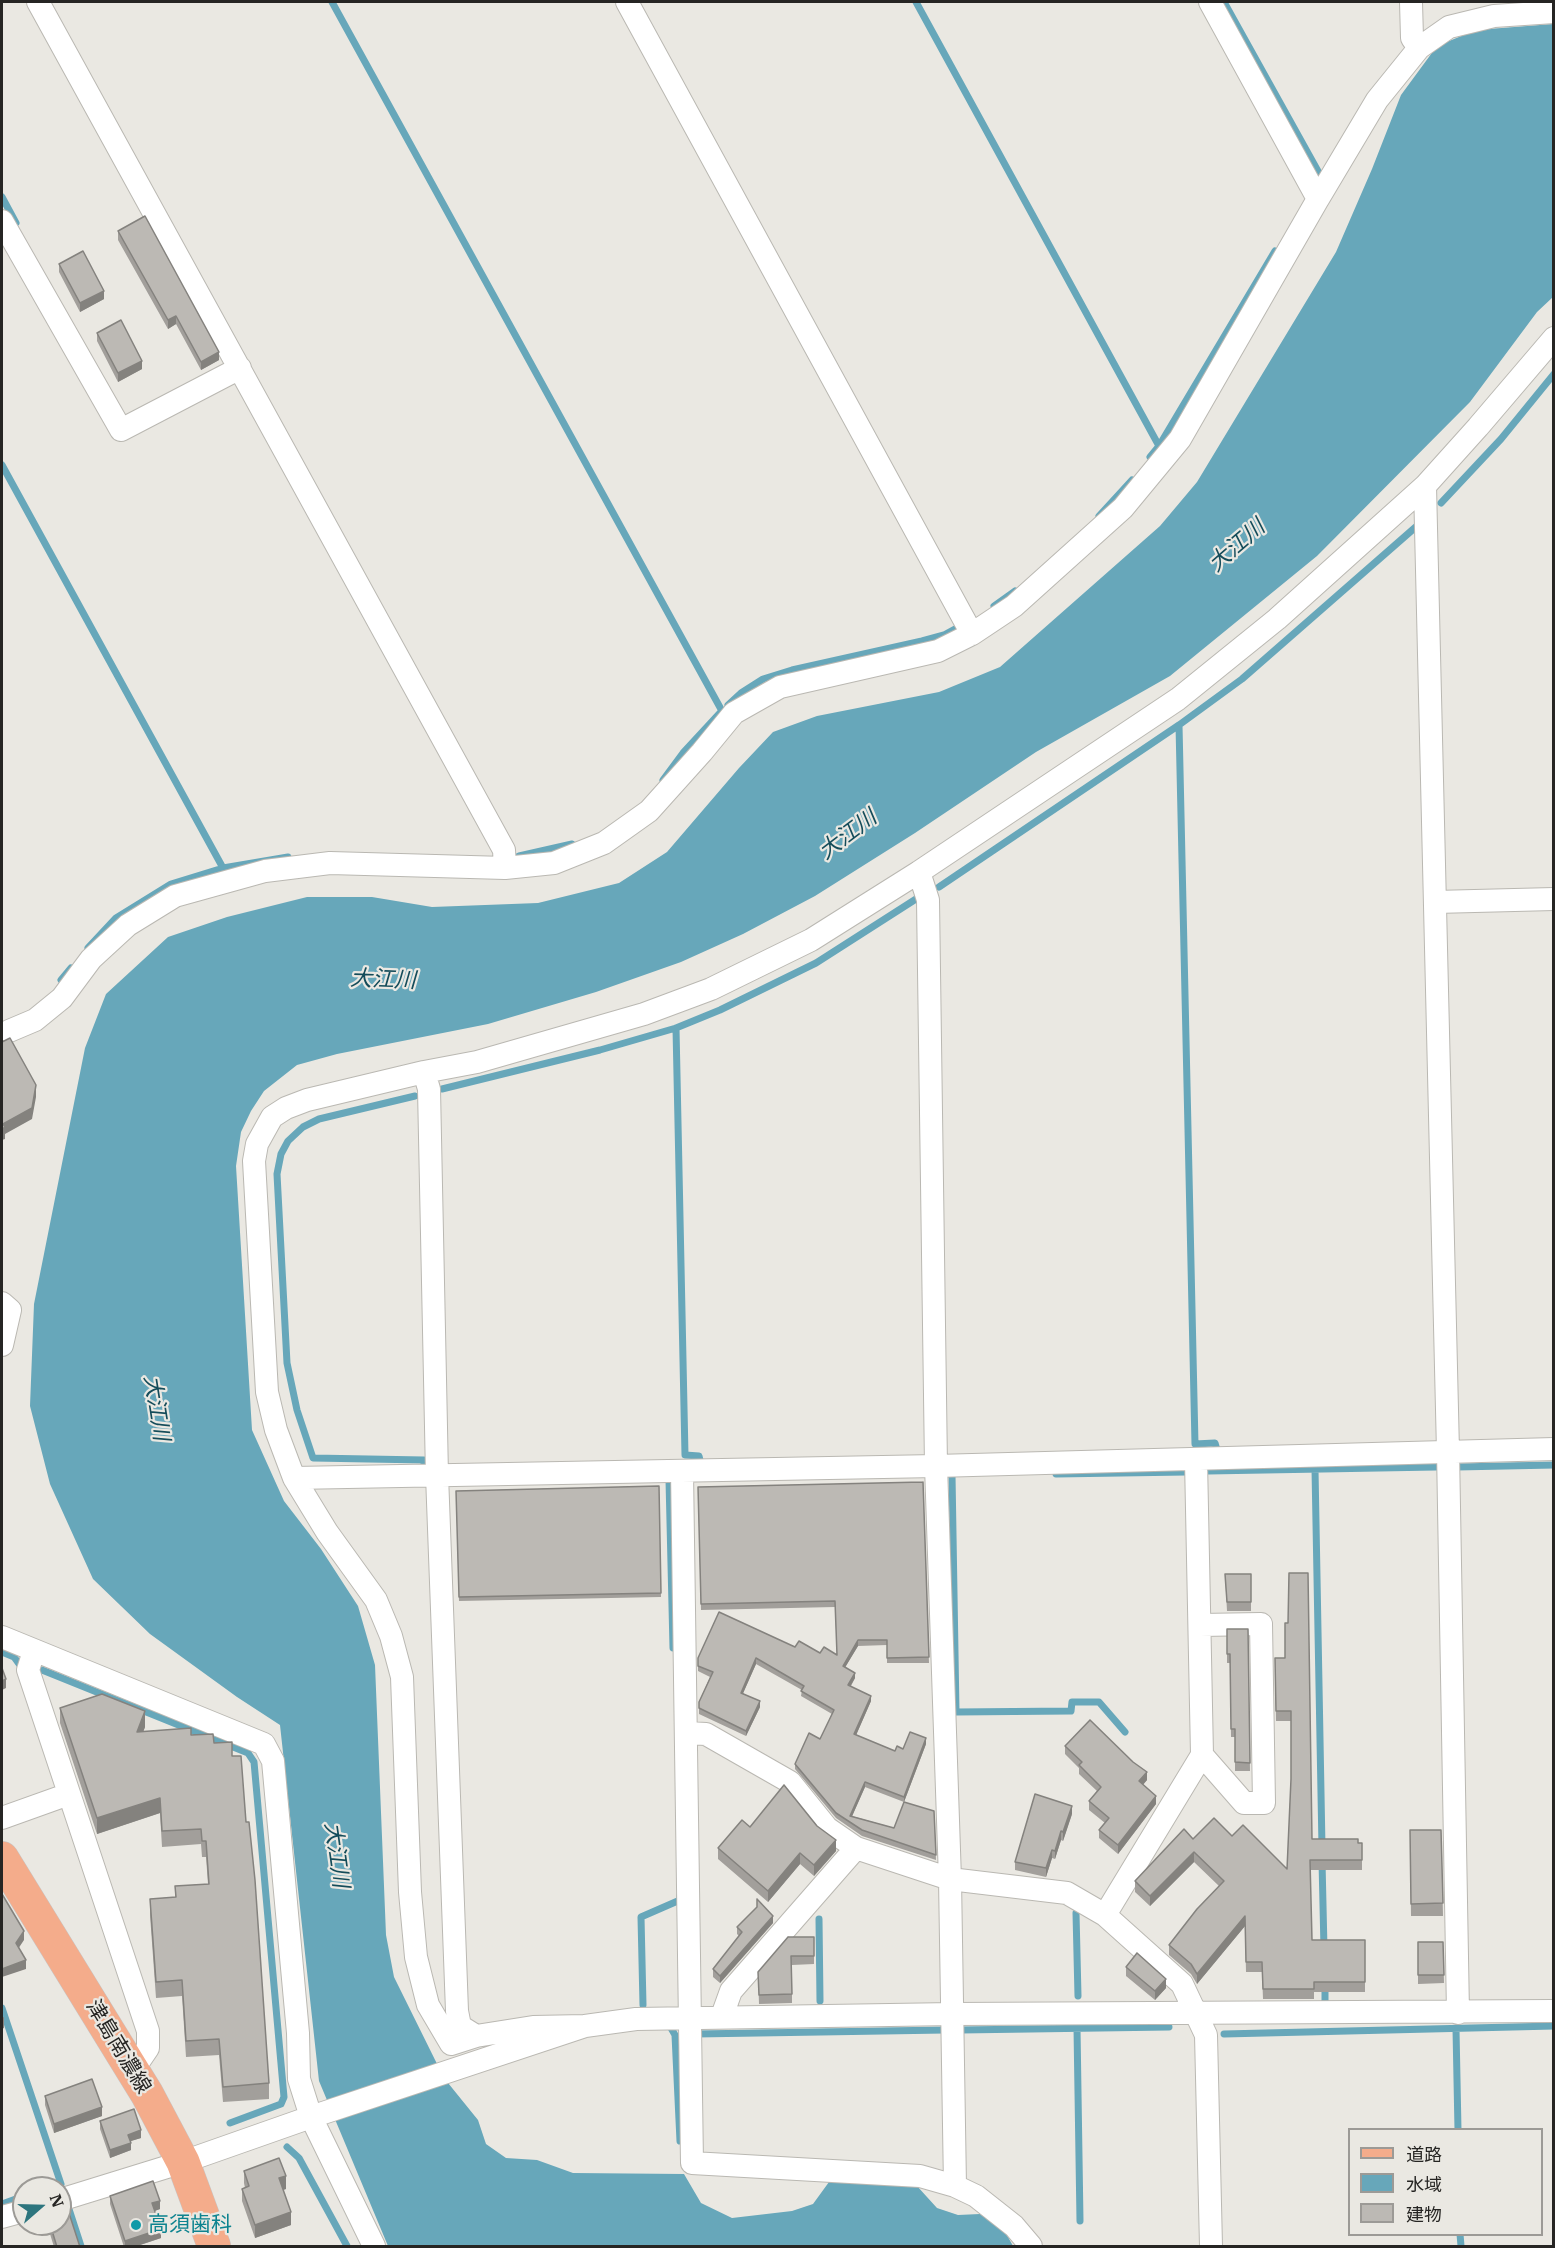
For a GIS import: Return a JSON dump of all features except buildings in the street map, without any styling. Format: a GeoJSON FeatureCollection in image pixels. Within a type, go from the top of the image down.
{"type":"FeatureCollection","features":[{"type":"Feature","properties":{"kind":"main road","name":"津島南濃線"},"geometry":{"type":"LineString","coordinates":[[2,1858],[133,2070],[183,2162],[214,2247]]}},
{"type":"Feature","properties":{"kind":"street"},"geometry":{"type":"LineString","coordinates":[[38,2],[504,850],[505,868]]}},
{"type":"Feature","properties":{"kind":"street"},"geometry":{"type":"LineString","coordinates":[[627,2],[972,634]]}},
{"type":"Feature","properties":{"kind":"street"},"geometry":{"type":"LineString","coordinates":[[1210,2],[1318,199]]}},
{"type":"Feature","properties":{"kind":"street"},"geometry":{"type":"LineString","coordinates":[[1410,2],[1412,38],[1419,48]]}},
{"type":"Feature","properties":{"kind":"street"},"geometry":{"type":"LineString","coordinates":[[4,1028],[35,1020],[62,998],[91,959],[128,925],[175,896],[265,871],[330,863],[505,868],[554,863],[604,843],[649,811],[734,712],[780,687],[938,651],[972,634],[1014,606],[1123,508],[1180,439],[1377,100],[1419,48],[1449,27],[1494,16],[1554,12]]}},
{"type":"Feature","properties":{"kind":"street"},"geometry":{"type":"LineString","coordinates":[[2,221],[121,430],[240,368]]}},
{"type":"Feature","properties":{"kind":"street"},"geometry":{"type":"LineString","coordinates":[[1554,338],[1425,486],[1277,620],[1178,699],[919,872],[811,940],[711,989],[622,1021],[477,1062],[424,1072],[307,1100],[286,1108],[272,1118],[257,1144],[254,1161],[267,1392],[276,1430],[294,1478],[327,1532],[376,1600],[391,1636],[402,1677],[410,1892],[416,1957],[428,2005],[451,2044],[476,2036],[533,2027],[585,2026],[636,2019],[722,2016],[1554,2011]]}},
{"type":"Feature","properties":{"kind":"street"},"geometry":{"type":"LineString","coordinates":[[1425,486],[1448,1451],[1458,2013]]}},
{"type":"Feature","properties":{"kind":"street"},"geometry":{"type":"LineString","coordinates":[[919,872],[928,900],[936,1466],[950,1879],[955,2186]]}},
{"type":"Feature","properties":{"kind":"street"},"geometry":{"type":"LineString","coordinates":[[1435,902],[1554,899]]}},
{"type":"Feature","properties":{"kind":"street"},"geometry":{"type":"LineString","coordinates":[[424,1072],[429,1089],[437,1475],[456,2012],[460,2026],[476,2036]]}},
{"type":"Feature","properties":{"kind":"street"},"geometry":{"type":"LineString","coordinates":[[2,1303],[10,1310],[2,1345]]}},
{"type":"Feature","properties":{"kind":"street"},"geometry":{"type":"LineString","coordinates":[[294,1478],[936,1466],[1554,1449]]}},
{"type":"Feature","properties":{"kind":"street"},"geometry":{"type":"LineString","coordinates":[[1106,1915],[1202,1755],[1196,1460]]}},
{"type":"Feature","properties":{"kind":"street"},"geometry":{"type":"LineString","coordinates":[[682,1471],[692,2163],[920,2176],[955,2186],[976,2196],[1014,2226],[1030,2247]]}},
{"type":"Feature","properties":{"kind":"street"},"geometry":{"type":"LineString","coordinates":[[1200,1625],[1261,1624],[1264,1803],[1244,1803],[1202,1755]]}},
{"type":"Feature","properties":{"kind":"street"},"geometry":{"type":"LineString","coordinates":[[2,1637],[264,1744],[273,1761],[298,2033],[299,2079],[374,2247]]}},
{"type":"Feature","properties":{"kind":"street"},"geometry":{"type":"LineString","coordinates":[[34,1651],[28,1670],[148,2031],[148,2048],[133,2070]]}},
{"type":"Feature","properties":{"kind":"street"},"geometry":{"type":"LineString","coordinates":[[687,1733],[706,1734],[790,1782],[827,1828],[856,1848],[950,1879],[1067,1893],[1106,1915],[1182,1984],[1206,2035],[1211,2247]]}},
{"type":"Feature","properties":{"kind":"street"},"geometry":{"type":"LineString","coordinates":[[2,1818],[69,1794]]}},
{"type":"Feature","properties":{"kind":"street"},"geometry":{"type":"LineString","coordinates":[[722,2016],[731,1990],[856,1848]]}},
{"type":"Feature","properties":{"kind":"street"},"geometry":{"type":"LineString","coordinates":[[72,2196],[183,2162],[585,2026]]}},
{"type":"Feature","properties":{"kind":"water","name":"大江川"},"geometry":{"type":"Polygon","coordinates":[[[1553,24],[1553,297],[1537,312],[1470,402],[1317,556],[1170,676],[1036,752],[915,833],[815,896],[743,934],[681,962],[596,992],[488,1024],[337,1054],[297,1065],[264,1091],[251,1111],[241,1132],[236,1166],[252,1430],[284,1501],[321,1549],[358,1606],[375,1665],[386,1935],[394,1977],[444,2078],[478,2120],[486,2144],[506,2158],[537,2160],[573,2173],[684,2174],[701,2203],[732,2218],[792,2211],[813,2204],[829,2182],[917,2186],[937,2208],[958,2215],[980,2214],[1003,2228],[1013,2246],[388,2246],[319,2081],[280,1725],[150,1634],[93,1579],[50,1484],[30,1406],[34,1304],[85,1048],[106,994],[168,937],[227,917],[307,897],[372,897],[432,907],[538,903],[619,883],[667,852],[773,732],[817,716],[939,692],[1000,667],[1160,526],[1197,482],[1336,252],[1401,95],[1437,46],[1476,30],[1553,24]]]}},
{"type":"Feature","properties":{"kind":"waterway"},"geometry":{"type":"LineString","coordinates":[[332,2],[722,711]]}},
{"type":"Feature","properties":{"kind":"waterway"},"geometry":{"type":"LineString","coordinates":[[916,2],[1159,446]]}},
{"type":"Feature","properties":{"kind":"waterway"},"geometry":{"type":"LineString","coordinates":[[1224,2],[1319,173]]}},
{"type":"Feature","properties":{"kind":"waterway"},"geometry":{"type":"LineString","coordinates":[[2,197],[16,223]]}},
{"type":"Feature","properties":{"kind":"waterway"},"geometry":{"type":"LineString","coordinates":[[1150,457],[1159,446],[1275,251]]}},
{"type":"Feature","properties":{"kind":"waterway"},"geometry":{"type":"LineString","coordinates":[[1441,503],[1501,439],[1554,374]]}},
{"type":"Feature","properties":{"kind":"waterway"},"geometry":{"type":"LineString","coordinates":[[2,465],[223,868],[171,884],[116,918],[88,948]]}},
{"type":"Feature","properties":{"kind":"waterway"},"geometry":{"type":"LineString","coordinates":[[1099,516],[1132,480]]}},
{"type":"Feature","properties":{"kind":"waterway"},"geometry":{"type":"LineString","coordinates":[[939,887],[1179,725],[1242,679],[1418,525]]}},
{"type":"Feature","properties":{"kind":"waterway"},"geometry":{"type":"LineString","coordinates":[[994,606],[1015,591]]}},
{"type":"Feature","properties":{"kind":"waterway"},"geometry":{"type":"LineString","coordinates":[[728,705],[741,693],[763,679],[792,670],[922,641],[944,635],[955,629]]}},
{"type":"Feature","properties":{"kind":"waterway"},"geometry":{"type":"LineString","coordinates":[[663,780],[683,753],[720,713]]}},
{"type":"Feature","properties":{"kind":"waterway"},"geometry":{"type":"LineString","coordinates":[[1179,725],[1195,1444],[1215,1443],[1217,1450]]}},
{"type":"Feature","properties":{"kind":"waterway"},"geometry":{"type":"LineString","coordinates":[[519,856],[572,844]]}},
{"type":"Feature","properties":{"kind":"waterway"},"geometry":{"type":"LineString","coordinates":[[223,868],[288,857]]}},
{"type":"Feature","properties":{"kind":"waterway"},"geometry":{"type":"LineString","coordinates":[[442,1089],[600,1050],[676,1028],[720,1010],[816,963],[916,899]]}},
{"type":"Feature","properties":{"kind":"waterway"},"geometry":{"type":"LineString","coordinates":[[61,980],[71,968]]}},
{"type":"Feature","properties":{"kind":"waterway"},"geometry":{"type":"LineString","coordinates":[[676,1028],[685,1455],[699,1456],[700,1460]]}},
{"type":"Feature","properties":{"kind":"waterway"},"geometry":{"type":"LineString","coordinates":[[415,1096],[319,1119],[303,1127],[288,1141],[281,1154],[277,1174],[287,1363],[297,1410],[313,1458],[424,1460],[424,1465]]}},
{"type":"Feature","properties":{"kind":"waterway"},"geometry":{"type":"LineString","coordinates":[[1457,1467],[1554,1465]]}},
{"type":"Feature","properties":{"kind":"waterway"},"geometry":{"type":"LineString","coordinates":[[1208,1471],[1436,1467]]}},
{"type":"Feature","properties":{"kind":"waterway"},"geometry":{"type":"LineString","coordinates":[[1315,1469],[1322,1847]]}},
{"type":"Feature","properties":{"kind":"waterway"},"geometry":{"type":"LineString","coordinates":[[1056,1474],[1186,1472]]}},
{"type":"Feature","properties":{"kind":"waterway"},"geometry":{"type":"LineString","coordinates":[[952,1475],[956,1712],[1071,1711],[1072,1702],[1099,1702],[1125,1732]]}},
{"type":"Feature","properties":{"kind":"waterway"},"geometry":{"type":"LineString","coordinates":[[669,1480],[673,1648]]}},
{"type":"Feature","properties":{"kind":"waterway"},"geometry":{"type":"LineString","coordinates":[[2,1652],[14,1657],[22,1668]]}},
{"type":"Feature","properties":{"kind":"waterway"},"geometry":{"type":"LineString","coordinates":[[36,1671],[42,1670],[248,1753],[254,1762],[284,2097],[281,2104],[230,2123]]}},
{"type":"Feature","properties":{"kind":"waterway"},"geometry":{"type":"LineString","coordinates":[[1322,1861],[1324,1949]]}},
{"type":"Feature","properties":{"kind":"waterway"},"geometry":{"type":"LineString","coordinates":[[643,2005],[641,1917],[680,1900],[680,1896]]}},
{"type":"Feature","properties":{"kind":"waterway"},"geometry":{"type":"LineString","coordinates":[[1076,1913],[1078,1996]]}},
{"type":"Feature","properties":{"kind":"waterway"},"geometry":{"type":"LineString","coordinates":[[819,1919],[820,2001]]}},
{"type":"Feature","properties":{"kind":"waterway"},"geometry":{"type":"LineString","coordinates":[[1325,1984],[1325,2004]]}},
{"type":"Feature","properties":{"kind":"waterway"},"geometry":{"type":"LineString","coordinates":[[2,2008],[58,2176]]}},
{"type":"Feature","properties":{"kind":"waterway"},"geometry":{"type":"LineString","coordinates":[[1224,2034],[1554,2026]]}},
{"type":"Feature","properties":{"kind":"waterway"},"geometry":{"type":"LineString","coordinates":[[961,2030],[1169,2027]]}},
{"type":"Feature","properties":{"kind":"waterway"},"geometry":{"type":"LineString","coordinates":[[671,2028],[675,2035],[680,2141]]}},
{"type":"Feature","properties":{"kind":"waterway"},"geometry":{"type":"LineString","coordinates":[[1077,2028],[1080,2221]]}},
{"type":"Feature","properties":{"kind":"waterway"},"geometry":{"type":"LineString","coordinates":[[1456,2029],[1458,2128]]}},
{"type":"Feature","properties":{"kind":"waterway"},"geometry":{"type":"LineString","coordinates":[[696,2034],[945,2030]]}},
{"type":"Feature","properties":{"kind":"waterway"},"geometry":{"type":"LineString","coordinates":[[287,2147],[299,2158],[347,2246]]}},
{"type":"Feature","properties":{"kind":"waterway"},"geometry":{"type":"LineString","coordinates":[[2,2204],[12,2200]]}},
{"type":"Feature","properties":{"kind":"waterway"},"geometry":{"type":"LineString","coordinates":[[72,2218],[81,2246]]}},
{"type":"Feature","properties":{"kind":"waterway"},"geometry":{"type":"LineString","coordinates":[[1460,2236],[1461,2246]]}},
{"type":"Feature","properties":{"kind":"place","name":"高須歯科"},"geometry":{"type":"Point","coordinates":[136,2225]}}]}
